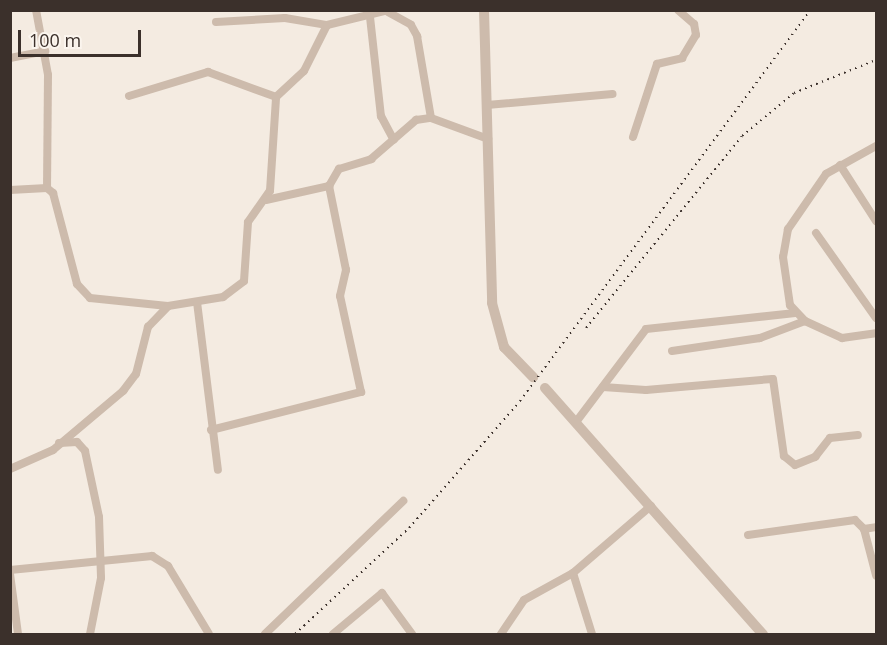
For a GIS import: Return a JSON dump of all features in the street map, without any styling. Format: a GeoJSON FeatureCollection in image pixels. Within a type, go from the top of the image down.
{"type":"FeatureCollection","features":[{"type":"Feature","properties":{"kind":"street"},"geometry":{"type":"LineString","coordinates":[[36,10],[45,51],[47,188],[61,212],[83,294],[168,306],[223,297],[244,281],[248,222],[266,200],[277,143],[276,97],[304,71],[327,25]]}},
{"type":"Feature","properties":{"kind":"street"},"geometry":{"type":"LineString","coordinates":[[338,10],[339,20]]}},
{"type":"Feature","properties":{"kind":"street"},"geometry":{"type":"LineString","coordinates":[[484,10],[495,324],[504,347],[533,377]]}},
{"type":"Feature","properties":{"kind":"street"},"geometry":{"type":"LineString","coordinates":[[633,137],[657,64],[682,58],[696,35],[694,24],[678,10]]}},
{"type":"Feature","properties":{"kind":"street"},"geometry":{"type":"LineString","coordinates":[[216,22],[285,18],[327,25],[339,20],[370,17],[388,11],[411,25],[417,36],[431,118]]}},
{"type":"Feature","properties":{"kind":"street"},"geometry":{"type":"LineString","coordinates":[[370,17],[381,116],[394,140]]}},
{"type":"Feature","properties":{"kind":"street"},"geometry":{"type":"LineString","coordinates":[[10,58],[45,51]]}},
{"type":"Feature","properties":{"kind":"street"},"geometry":{"type":"LineString","coordinates":[[129,96],[208,72],[276,97]]}},
{"type":"Feature","properties":{"kind":"street"},"geometry":{"type":"LineString","coordinates":[[487,105],[613,94]]}},
{"type":"Feature","properties":{"kind":"street"},"geometry":{"type":"LineString","coordinates":[[211,430],[361,392],[340,296],[346,270],[329,186],[339,169],[371,159],[416,120],[431,118],[488,139]]}},
{"type":"Feature","properties":{"kind":"street"},"geometry":{"type":"LineString","coordinates":[[876,146],[826,174],[788,229],[783,257],[795,313],[805,321],[842,338],[876,333]]}},
{"type":"Feature","properties":{"kind":"street"},"geometry":{"type":"LineString","coordinates":[[840,165],[876,221]]}},
{"type":"Feature","properties":{"kind":"street"},"geometry":{"type":"LineString","coordinates":[[266,200],[329,186]]}},
{"type":"Feature","properties":{"kind":"street"},"geometry":{"type":"LineString","coordinates":[[10,190],[47,188]]}},
{"type":"Feature","properties":{"kind":"street"},"geometry":{"type":"LineString","coordinates":[[816,233],[876,318]]}},
{"type":"Feature","properties":{"kind":"street"},"geometry":{"type":"LineString","coordinates":[[197,302],[211,430],[218,470]]}},
{"type":"Feature","properties":{"kind":"street"},"geometry":{"type":"LineString","coordinates":[[10,469],[59,444],[132,381],[145,333],[168,306]]}},
{"type":"Feature","properties":{"kind":"street"},"geometry":{"type":"LineString","coordinates":[[576,422],[646,329],[795,313]]}},
{"type":"Feature","properties":{"kind":"street"},"geometry":{"type":"LineString","coordinates":[[672,351],[768,336],[805,321]]}},
{"type":"Feature","properties":{"kind":"street"},"geometry":{"type":"LineString","coordinates":[[603,387],[646,390],[773,379],[790,464],[815,457],[830,438],[858,435]]}},
{"type":"Feature","properties":{"kind":"street"},"geometry":{"type":"LineString","coordinates":[[545,388],[764,634]]}},
{"type":"Feature","properties":{"kind":"street"},"geometry":{"type":"LineString","coordinates":[[59,444],[77,442],[85,451],[101,557],[90,634]]}},
{"type":"Feature","properties":{"kind":"street"},"geometry":{"type":"LineString","coordinates":[[266,634],[403,501]]}},
{"type":"Feature","properties":{"kind":"street"},"geometry":{"type":"LineString","coordinates":[[501,634],[524,600],[573,573],[651,506]]}},
{"type":"Feature","properties":{"kind":"street"},"geometry":{"type":"LineString","coordinates":[[748,535],[847,519],[864,529],[876,527]]}},
{"type":"Feature","properties":{"kind":"street"},"geometry":{"type":"LineString","coordinates":[[864,529],[876,575]]}},
{"type":"Feature","properties":{"kind":"street"},"geometry":{"type":"LineString","coordinates":[[18,634],[10,572],[101,557],[162,560],[209,634]]}},
{"type":"Feature","properties":{"kind":"street"},"geometry":{"type":"LineString","coordinates":[[573,573],[592,634]]}},
{"type":"Feature","properties":{"kind":"street"},"geometry":{"type":"LineString","coordinates":[[333,634],[382,593],[404,616],[412,634]]}},
{"type":"Feature","properties":{"kind":"railway"},"geometry":{"type":"LineString","coordinates":[[295,634],[409,528],[520,401],[810,10]]}},
{"type":"Feature","properties":{"kind":"railway"},"geometry":{"type":"LineString","coordinates":[[586,328],[742,136],[794,93],[876,60]]}}]}
